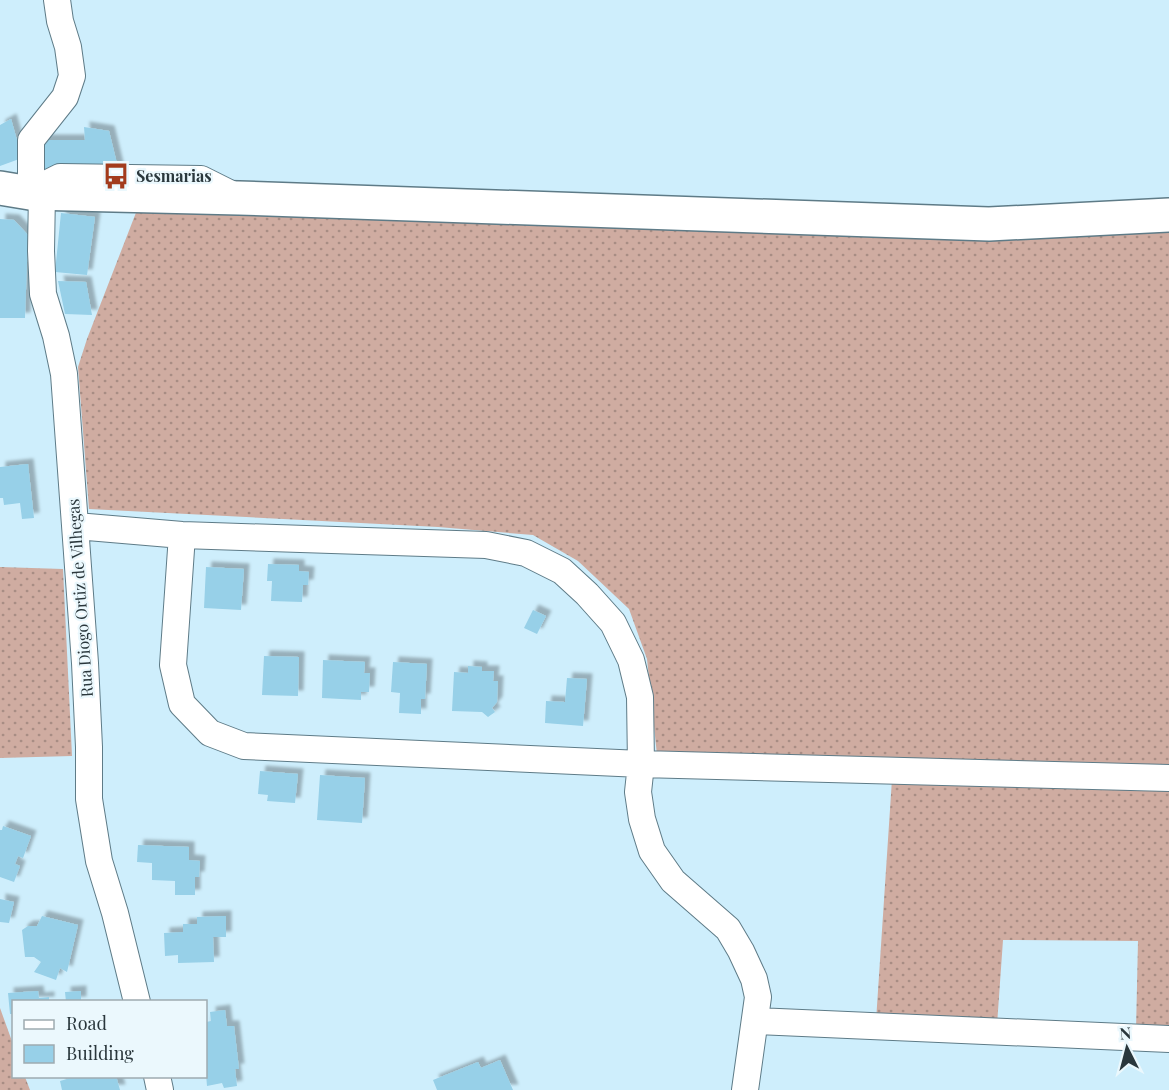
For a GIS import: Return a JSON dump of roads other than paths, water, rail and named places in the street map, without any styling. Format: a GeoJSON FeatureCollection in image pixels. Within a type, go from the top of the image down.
{"type":"FeatureCollection","features":[{"type":"Feature","properties":{"kind":"main road"},"geometry":{"type":"LineString","coordinates":[[24,191],[989,224],[1169,215]]}},
{"type":"Feature","properties":{"kind":"street","name":"Rua Diogo Ortiz de Vilhegas"},"geometry":{"type":"LineString","coordinates":[[57,0],[72,76],[65,97],[32,140],[32,173],[24,191],[41,251],[43,294],[56,336],[64,374],[85,663],[89,799],[99,861],[115,913],[137,1000]]}},
{"type":"Feature","properties":{"kind":"street"},"geometry":{"type":"LineString","coordinates":[[76,526],[182,535],[486,545],[526,553],[562,572],[587,594],[613,623],[631,660],[640,697],[641,764],[638,792],[642,819],[652,851],[673,881],[728,929],[754,979],[758,997],[746,1090]]}},
{"type":"Feature","properties":{"kind":"street"},"geometry":{"type":"LineString","coordinates":[[182,535],[173,665],[182,704],[210,733],[244,746],[641,764],[1169,778]]}},
{"type":"Feature","properties":{"kind":"street"},"geometry":{"type":"LineString","coordinates":[[755,1022],[1169,1039]]}},
{"type":"Feature","properties":{"kind":"place","name":"Sesmarias"},"geometry":{"type":"Point","coordinates":[116,176]}}]}
